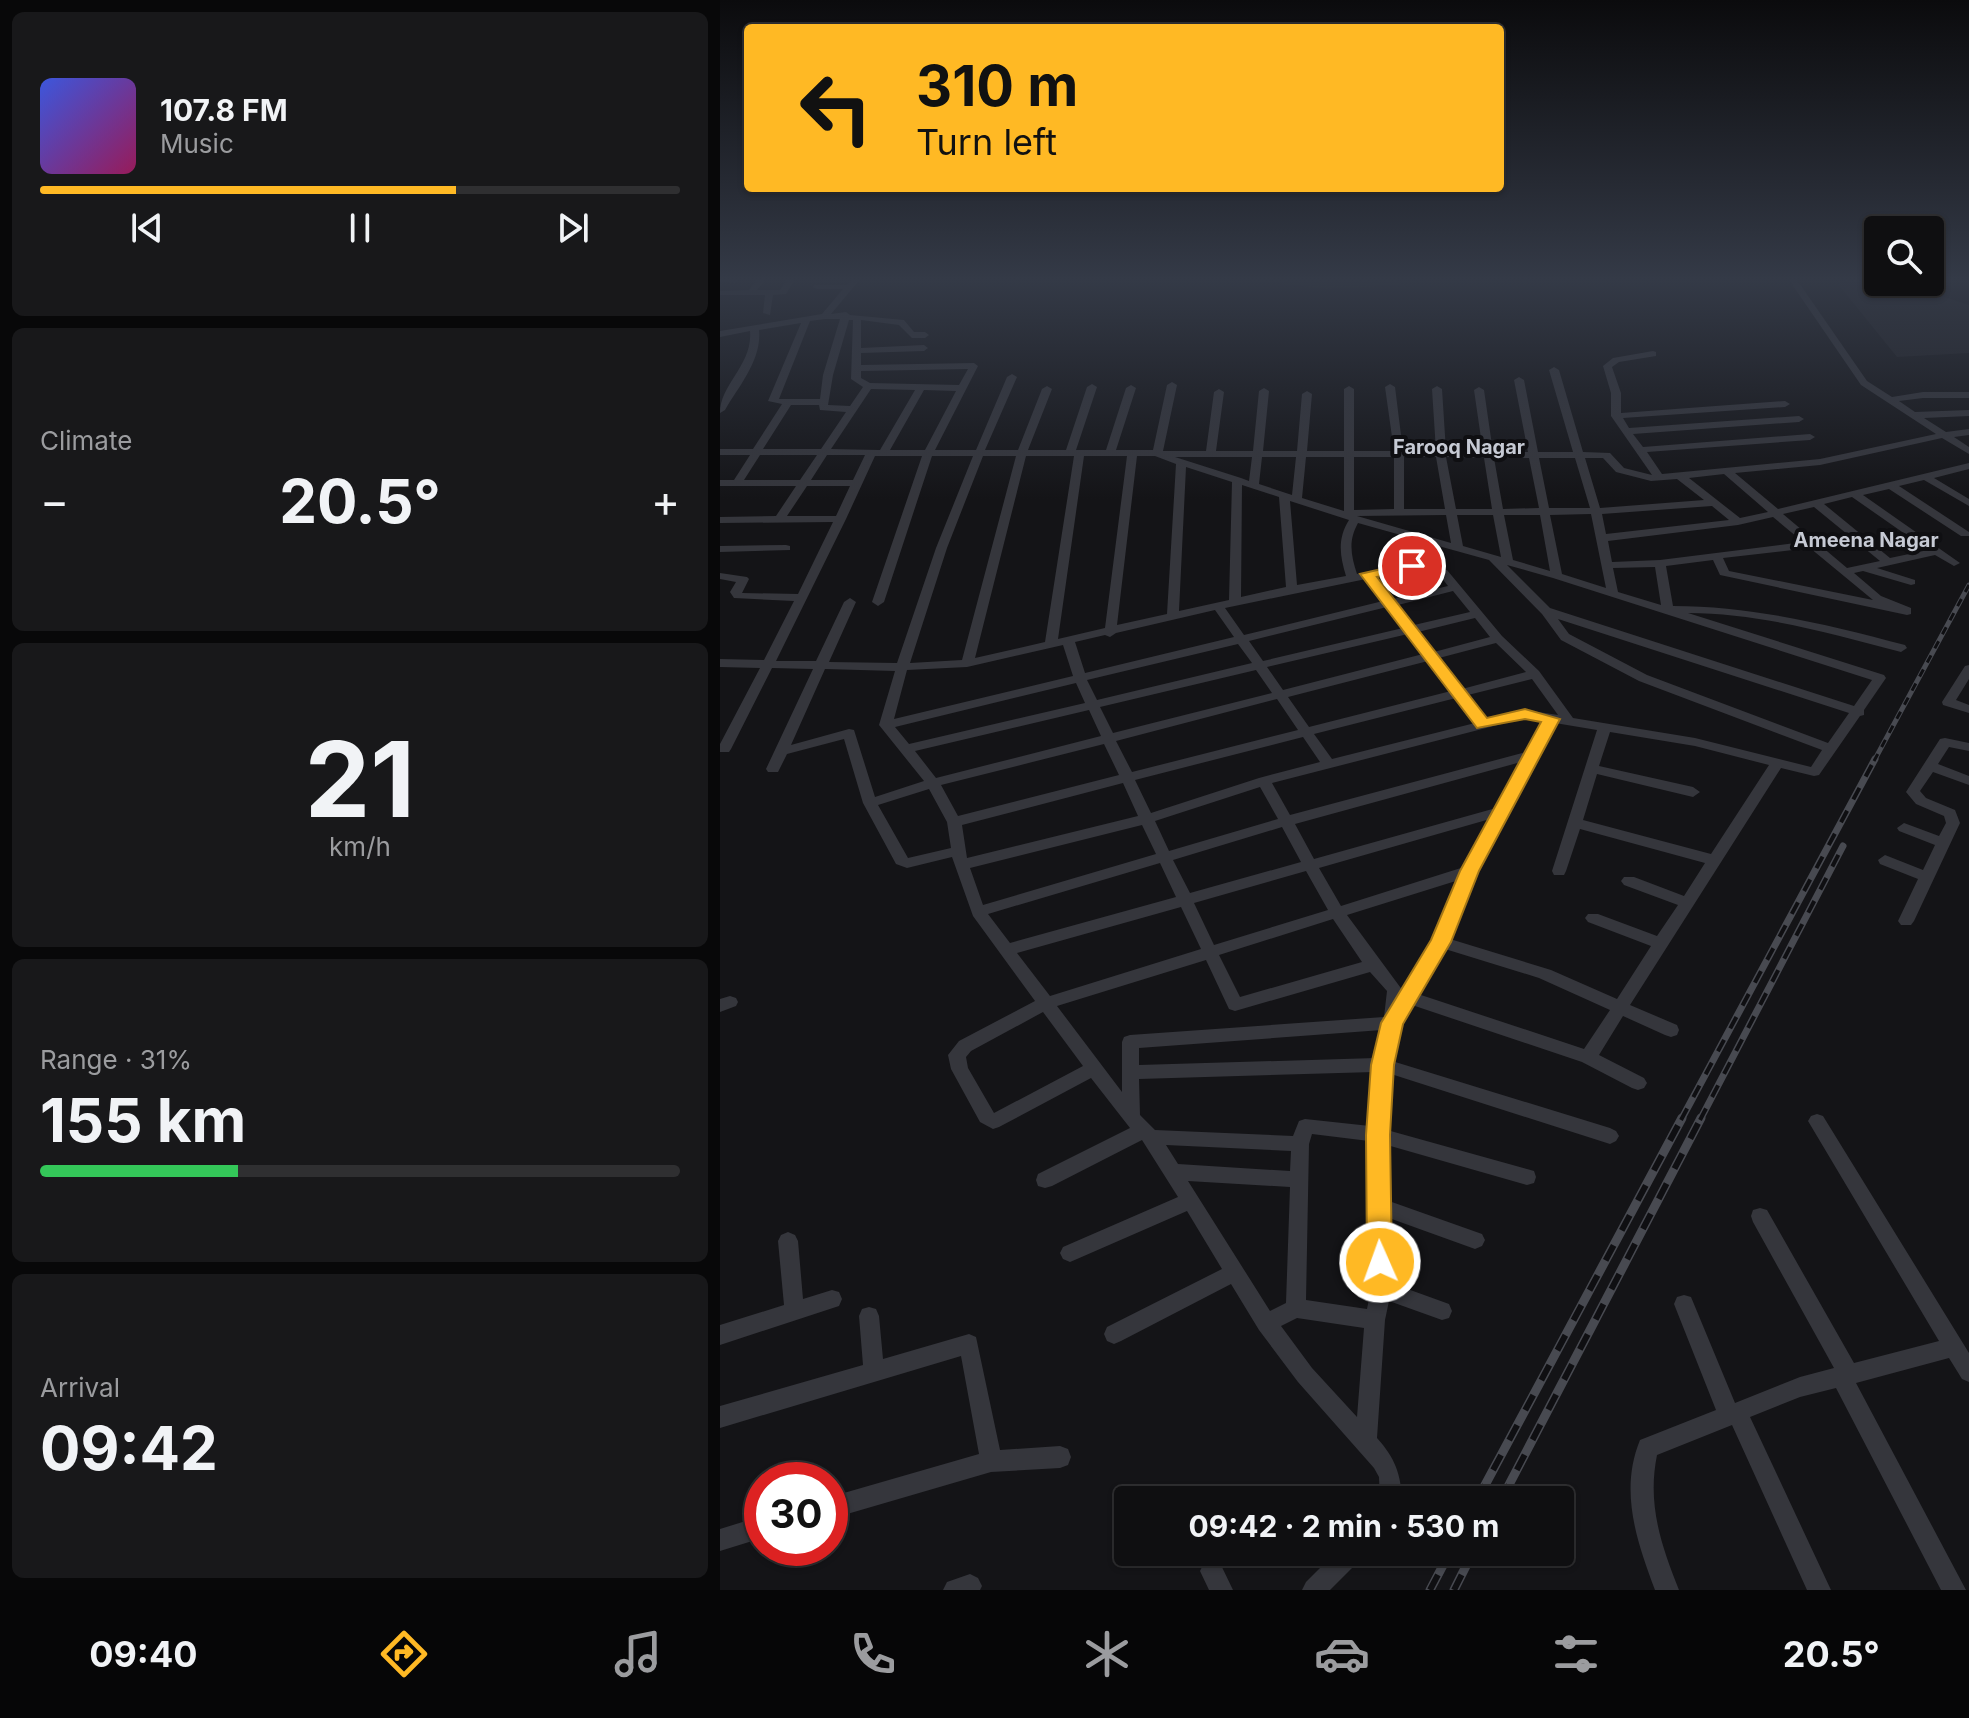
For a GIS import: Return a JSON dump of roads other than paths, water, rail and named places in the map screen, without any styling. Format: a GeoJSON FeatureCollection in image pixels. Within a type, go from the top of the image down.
{"type":"FeatureCollection","features":[{"type":"Feature","properties":{"kind":"street"},"geometry":{"type":"LineString","coordinates":[[720,410],[754,351]]}},
{"type":"Feature","properties":{"kind":"street"},"geometry":{"type":"LineString","coordinates":[[794,351],[773,401],[824,402]]}},
{"type":"Feature","properties":{"kind":"street"},"geometry":{"type":"LineString","coordinates":[[841,351],[823,408],[851,409]]}},
{"type":"Feature","properties":{"kind":"street"},"geometry":{"type":"LineString","coordinates":[[857,351],[856,379],[868,386],[961,388]]}},
{"type":"Feature","properties":{"kind":"street"},"geometry":{"type":"LineString","coordinates":[[1842,351],[1864,383],[1969,451]]}},
{"type":"Feature","properties":{"kind":"street"},"geometry":{"type":"LineString","coordinates":[[1653,354],[1616,360],[1607,366],[1616,393],[1616,416],[1658,476]]}},
{"type":"Feature","properties":{"kind":"street"},"geometry":{"type":"LineString","coordinates":[[857,368],[974,366],[928,453],[878,602]]}},
{"type":"Feature","properties":{"kind":"street"},"geometry":{"type":"LineString","coordinates":[[1554,370],[1596,511],[1610,565],[1613,594]]}},
{"type":"Feature","properties":{"kind":"street"},"geometry":{"type":"LineString","coordinates":[[886,725],[900,667],[978,453],[1012,377]]}},
{"type":"Feature","properties":{"kind":"street"},"geometry":{"type":"LineString","coordinates":[[1519,380],[1557,576]]}},
{"type":"Feature","properties":{"kind":"street"},"geometry":{"type":"LineString","coordinates":[[1157,454],[1172,385]]}},
{"type":"Feature","properties":{"kind":"street"},"geometry":{"type":"LineString","coordinates":[[779,520],[868,386]]}},
{"type":"Feature","properties":{"kind":"street"},"geometry":{"type":"LineString","coordinates":[[724,749],[857,483],[921,387]]}},
{"type":"Feature","properties":{"kind":"street"},"geometry":{"type":"LineString","coordinates":[[1051,642],[1074,454],[1092,387]]}},
{"type":"Feature","properties":{"kind":"street"},"geometry":{"type":"LineString","coordinates":[[1390,387],[1399,455],[1399,513]]}},
{"type":"Feature","properties":{"kind":"street"},"geometry":{"type":"LineString","coordinates":[[1110,454],[1131,388]]}},
{"type":"Feature","properties":{"kind":"street"},"geometry":{"type":"LineString","coordinates":[[967,663],[1022,453],[1047,389]]}},
{"type":"Feature","properties":{"kind":"street"},"geometry":{"type":"LineString","coordinates":[[1349,389],[1348,516],[1344,551],[1352,576]]}},
{"type":"Feature","properties":{"kind":"street"},"geometry":{"type":"LineString","coordinates":[[1437,389],[1441,455],[1457,546]]}},
{"type":"Feature","properties":{"kind":"street"},"geometry":{"type":"LineString","coordinates":[[1479,390],[1491,455],[1496,514],[1508,561]]}},
{"type":"Feature","properties":{"kind":"street"},"geometry":{"type":"LineString","coordinates":[[1254,486],[1254,454],[1264,391]]}},
{"type":"Feature","properties":{"kind":"street"},"geometry":{"type":"LineString","coordinates":[[1211,454],[1219,392]]}},
{"type":"Feature","properties":{"kind":"street"},"geometry":{"type":"LineString","coordinates":[[1297,500],[1307,394]]}},
{"type":"Feature","properties":{"kind":"street"},"geometry":{"type":"LineString","coordinates":[[1889,400],[1923,395],[1969,395]]}},
{"type":"Feature","properties":{"kind":"street"},"geometry":{"type":"LineString","coordinates":[[737,483],[788,402]]}},
{"type":"Feature","properties":{"kind":"street"},"geometry":{"type":"LineString","coordinates":[[1616,416],[1785,404]]}},
{"type":"Feature","properties":{"kind":"street"},"geometry":{"type":"LineString","coordinates":[[1737,407],[1764,440]]}},
{"type":"Feature","properties":{"kind":"street"},"geometry":{"type":"LineString","coordinates":[[1680,411],[1705,445]]}},
{"type":"Feature","properties":{"kind":"street"},"geometry":{"type":"LineString","coordinates":[[1914,415],[1969,413]]}},
{"type":"Feature","properties":{"kind":"street"},"geometry":{"type":"LineString","coordinates":[[1628,431],[1799,419]]}},
{"type":"Feature","properties":{"kind":"street"},"geometry":{"type":"LineString","coordinates":[[720,452],[1606,455],[1630,475],[1658,476],[1820,462],[1969,432]]}},
{"type":"Feature","properties":{"kind":"street"},"geometry":{"type":"LineString","coordinates":[[1639,450],[1810,437]]}},
{"type":"Feature","properties":{"kind":"street"},"geometry":{"type":"LineString","coordinates":[[1110,633],[1132,454]]}},
{"type":"Feature","properties":{"kind":"street"},"geometry":{"type":"LineString","coordinates":[[783,751],[849,733],[870,803],[901,860],[907,863],[959,858],[1147,819],[1264,781],[1525,714],[1695,742],[1814,772],[1880,678],[1508,561],[1348,516],[1157,454]]}},
{"type":"Feature","properties":{"kind":"street"},"geometry":{"type":"LineString","coordinates":[[1173,617],[1181,462]]}},
{"type":"Feature","properties":{"kind":"street"},"geometry":{"type":"LineString","coordinates":[[1602,538],[1738,522],[1969,466]]}},
{"type":"Feature","properties":{"kind":"street"},"geometry":{"type":"LineString","coordinates":[[1717,557],[1724,573],[1907,611],[1877,598],[1725,470]]}},
{"type":"Feature","properties":{"kind":"street"},"geometry":{"type":"LineString","coordinates":[[1679,475],[1738,522]]}},
{"type":"Feature","properties":{"kind":"street"},"geometry":{"type":"LineString","coordinates":[[1926,477],[1969,503]]}},
{"type":"Feature","properties":{"kind":"street"},"geometry":{"type":"LineString","coordinates":[[1235,602],[1237,480]]}},
{"type":"Feature","properties":{"kind":"street"},"geometry":{"type":"LineString","coordinates":[[720,483],[857,483]]}},
{"type":"Feature","properties":{"kind":"street"},"geometry":{"type":"LineString","coordinates":[[1890,485],[1965,534]]}},
{"type":"Feature","properties":{"kind":"street"},"geometry":{"type":"LineString","coordinates":[[1853,493],[1954,563]]}},
{"type":"Feature","properties":{"kind":"street"},"geometry":{"type":"LineString","coordinates":[[1284,496],[1292,589]]}},
{"type":"Feature","properties":{"kind":"street"},"geometry":{"type":"LineString","coordinates":[[1348,516],[1596,511],[1713,503]]}},
{"type":"Feature","properties":{"kind":"street"},"geometry":{"type":"LineString","coordinates":[[1817,504],[1888,562]]}},
{"type":"Feature","properties":{"kind":"street"},"geometry":{"type":"LineString","coordinates":[[720,520],[841,519]]}},
{"type":"Feature","properties":{"kind":"street"},"geometry":{"type":"LineString","coordinates":[[720,663],[900,667],[967,663],[1051,642],[1110,633],[1292,589],[1412,566],[1413,549],[1421,538]]}},
{"type":"Feature","properties":{"kind":"street"},"geometry":{"type":"LineString","coordinates":[[1610,565],[1660,563],[1812,544]]}},
{"type":"Feature","properties":{"kind":"street"},"geometry":{"type":"LineString","coordinates":[[720,549],[786,548]]}},
{"type":"Feature","properties":{"kind":"street"},"geometry":{"type":"LineString","coordinates":[[1845,572],[1934,552]]}},
{"type":"Feature","properties":{"kind":"street"},"geometry":{"type":"LineString","coordinates":[[1491,556],[1546,611],[1565,637],[1643,678],[1832,749]]}},
{"type":"Feature","properties":{"kind":"street"},"geometry":{"type":"LineString","coordinates":[[1660,563],[1668,610]]}},
{"type":"Feature","properties":{"kind":"street"},"geometry":{"type":"LineString","coordinates":[[1864,568],[1911,582]]}},
{"type":"Feature","properties":{"kind":"street"},"geometry":{"type":"LineString","coordinates":[[1443,572],[1498,639],[1535,674],[1570,723]]}},
{"type":"Feature","properties":{"kind":"street"},"geometry":{"type":"LineString","coordinates":[[1368,574],[1483,724]]}},
{"type":"Feature","properties":{"kind":"street"},"geometry":{"type":"LineString","coordinates":[[720,576],[743,579],[736,592],[738,596],[802,598]]}},
{"type":"Feature","properties":{"kind":"street"},"geometry":{"type":"LineString","coordinates":[[886,725],[1457,587]]}},
{"type":"Feature","properties":{"kind":"street"},"geometry":{"type":"LineString","coordinates":[[773,769],[850,602]]}},
{"type":"Feature","properties":{"kind":"street"},"geometry":{"type":"LineString","coordinates":[[1219,607],[1328,764]]}},
{"type":"Feature","properties":{"kind":"street"},"geometry":{"type":"LineString","coordinates":[[1668,610],[1723,608],[1778,617],[1901,648]]}},
{"type":"Feature","properties":{"kind":"street"},"geometry":{"type":"LineString","coordinates":[[1546,611],[1859,712]]}},
{"type":"Feature","properties":{"kind":"street"},"geometry":{"type":"LineString","coordinates":[[907,749],[1477,614]]}},
{"type":"Feature","properties":{"kind":"street"},"geometry":{"type":"LineString","coordinates":[[870,803],[933,783],[1498,639]]}},
{"type":"Feature","properties":{"kind":"street"},"geometry":{"type":"LineString","coordinates":[[1068,640],[1080,678],[1235,1005],[1372,965]]}},
{"type":"Feature","properties":{"kind":"street"},"geometry":{"type":"LineString","coordinates":[[1969,669],[1948,702],[1969,709]]}},
{"type":"Feature","properties":{"kind":"street"},"geometry":{"type":"LineString","coordinates":[[954,822],[1535,674]]}},
{"type":"Feature","properties":{"kind":"street"},"geometry":{"type":"LineString","coordinates":[[1392,1023],[1441,942],[1470,871],[1551,719]]}},
{"type":"Feature","properties":{"kind":"street"},"geometry":{"type":"LineString","coordinates":[[886,725],[933,783],[954,822],[959,858],[978,912],[1175,1172],[1266,1323],[1305,1375],[1366,1440],[1390,1476],[1390,1486]]}},
{"type":"Feature","properties":{"kind":"street"},"geometry":{"type":"LineString","coordinates":[[1559,871],[1577,823],[1605,727]]}},
{"type":"Feature","properties":{"kind":"street"},"geometry":{"type":"LineString","coordinates":[[1906,921],[1953,818],[1913,796],[1945,742],[1969,747]]}},
{"type":"Feature","properties":{"kind":"street"},"geometry":{"type":"LineString","coordinates":[[978,912],[1287,821],[1529,756]]}},
{"type":"Feature","properties":{"kind":"street"},"geometry":{"type":"LineString","coordinates":[[1588,1057],[1777,763]]}},
{"type":"Feature","properties":{"kind":"street"},"geometry":{"type":"LineString","coordinates":[[1930,766],[1969,781]]}},
{"type":"Feature","properties":{"kind":"street"},"geometry":{"type":"LineString","coordinates":[[1593,769],[1693,792]]}},
{"type":"Feature","properties":{"kind":"street"},"geometry":{"type":"LineString","coordinates":[[1264,781],[1337,912],[1372,965],[1395,990],[1383,1065],[1378,1135],[1381,1289],[1375,1320],[1366,1440]]}},
{"type":"Feature","properties":{"kind":"street"},"geometry":{"type":"LineString","coordinates":[[1007,950],[1503,811]]}},
{"type":"Feature","properties":{"kind":"street"},"geometry":{"type":"LineString","coordinates":[[1577,823],[1716,861]]}},
{"type":"Feature","properties":{"kind":"street"},"geometry":{"type":"LineString","coordinates":[[1904,828],[1943,843]]}},
{"type":"Feature","properties":{"kind":"street"},"geometry":{"type":"LineString","coordinates":[[1885,860],[1927,877]]}},
{"type":"Feature","properties":{"kind":"street"},"geometry":{"type":"LineString","coordinates":[[1094,1068],[993,1122],[986,1117],[960,1069],[957,1055],[965,1046],[1045,1004],[1470,871]]}},
{"type":"Feature","properties":{"kind":"street"},"geometry":{"type":"LineString","coordinates":[[1629,881],[1688,903]]}},
{"type":"Feature","properties":{"kind":"street"},"geometry":{"type":"LineString","coordinates":[[1593,918],[1661,944]]}},
{"type":"Feature","properties":{"kind":"street"},"geometry":{"type":"LineString","coordinates":[[1441,942],[1545,974],[1671,1030]]}},
{"type":"Feature","properties":{"kind":"street"},"geometry":{"type":"LineString","coordinates":[[1408,997],[1588,1057],[1638,1083]]}},
{"type":"Feature","properties":{"kind":"street"},"geometry":{"type":"LineString","coordinates":[[1142,1128],[1131,1072],[1130,1042],[1392,1023]]}},
{"type":"Feature","properties":{"kind":"street"},"geometry":{"type":"LineString","coordinates":[[1131,1072],[1383,1065],[1561,1118],[1610,1136]]}},
{"type":"Feature","properties":{"kind":"street"},"geometry":{"type":"LineString","coordinates":[[1817,1121],[1969,1372]]}},
{"type":"Feature","properties":{"kind":"street"},"geometry":{"type":"LineString","coordinates":[[1296,1308],[1300,1144],[1305,1126],[1378,1135],[1527,1177]]}},
{"type":"Feature","properties":{"kind":"street"},"geometry":{"type":"LineString","coordinates":[[1045,1180],[1142,1128],[1300,1144]]}},
{"type":"Feature","properties":{"kind":"street"},"geometry":{"type":"LineString","coordinates":[[1175,1172],[1299,1180]]}},
{"type":"Feature","properties":{"kind":"street"},"geometry":{"type":"LineString","coordinates":[[1070,1253],[1192,1200]]}},
{"type":"Feature","properties":{"kind":"street"},"geometry":{"type":"LineString","coordinates":[[1378,1206],[1475,1240]]}},
{"type":"Feature","properties":{"kind":"street"},"geometry":{"type":"LineString","coordinates":[[1760,1216],[1954,1590]]}},
{"type":"Feature","properties":{"kind":"street"},"geometry":{"type":"LineString","coordinates":[[788,1241],[794,1311]]}},
{"type":"Feature","properties":{"kind":"street"},"geometry":{"type":"LineString","coordinates":[[1114,1334],[1235,1272]]}},
{"type":"Feature","properties":{"kind":"street"},"geometry":{"type":"LineString","coordinates":[[1381,1289],[1442,1311]]}},
{"type":"Feature","properties":{"kind":"street"},"geometry":{"type":"LineString","coordinates":[[720,1335],[832,1299]]}},
{"type":"Feature","properties":{"kind":"street"},"geometry":{"type":"LineString","coordinates":[[1684,1304],[1733,1414],[1819,1590]]}},
{"type":"Feature","properties":{"kind":"street"},"geometry":{"type":"LineString","coordinates":[[1266,1323],[1296,1308],[1375,1320]]}},
{"type":"Feature","properties":{"kind":"street"},"geometry":{"type":"LineString","coordinates":[[869,1316],[874,1372]]}},
{"type":"Feature","properties":{"kind":"street"},"geometry":{"type":"LineString","coordinates":[[720,1417],[969,1344],[991,1461]]}},
{"type":"Feature","properties":{"kind":"street"},"geometry":{"type":"LineString","coordinates":[[1667,1590],[1641,1523],[1639,1480],[1648,1448],[1746,1406],[1800,1387],[1954,1347]]}},
{"type":"Feature","properties":{"kind":"street"},"geometry":{"type":"LineString","coordinates":[[848,1503],[991,1461],[1060,1457]]}},
{"type":"Feature","properties":{"kind":"street"},"geometry":{"type":"LineString","coordinates":[[720,1540],[744,1533]]}},
{"type":"Feature","properties":{"kind":"street"},"geometry":{"type":"LineString","coordinates":[[1314,1590],[1338,1566]]}},
{"type":"Feature","properties":{"kind":"railway"},"geometry":{"type":"LineString","coordinates":[[1874,761],[1969,585]]}},
{"type":"Feature","properties":{"kind":"railway"},"geometry":{"type":"LineString","coordinates":[[1681,1120],[1875,759]]}},
{"type":"Feature","properties":{"kind":"railway"},"geometry":{"type":"LineString","coordinates":[[1700,1120],[1843,846]]}},
{"type":"Feature","properties":{"kind":"railway"},"geometry":{"type":"LineString","coordinates":[[1485,1486],[1682,1118]]}},
{"type":"Feature","properties":{"kind":"railway"},"geometry":{"type":"LineString","coordinates":[[1508,1486],[1701,1118]]}},
{"type":"Feature","properties":{"kind":"railway"},"geometry":{"type":"LineString","coordinates":[[1430,1590],[1443,1566]]}},
{"type":"Feature","properties":{"kind":"railway"},"geometry":{"type":"LineString","coordinates":[[1454,1590],[1466,1566]]}},
{"type":"Feature","properties":{"kind":"district","name":"Farooq Nagar"},"geometry":{"type":"Point","coordinates":[1459,447]}},
{"type":"Feature","properties":{"kind":"district","name":"Ameena Nagar"},"geometry":{"type":"Point","coordinates":[1866,540]}}]}
